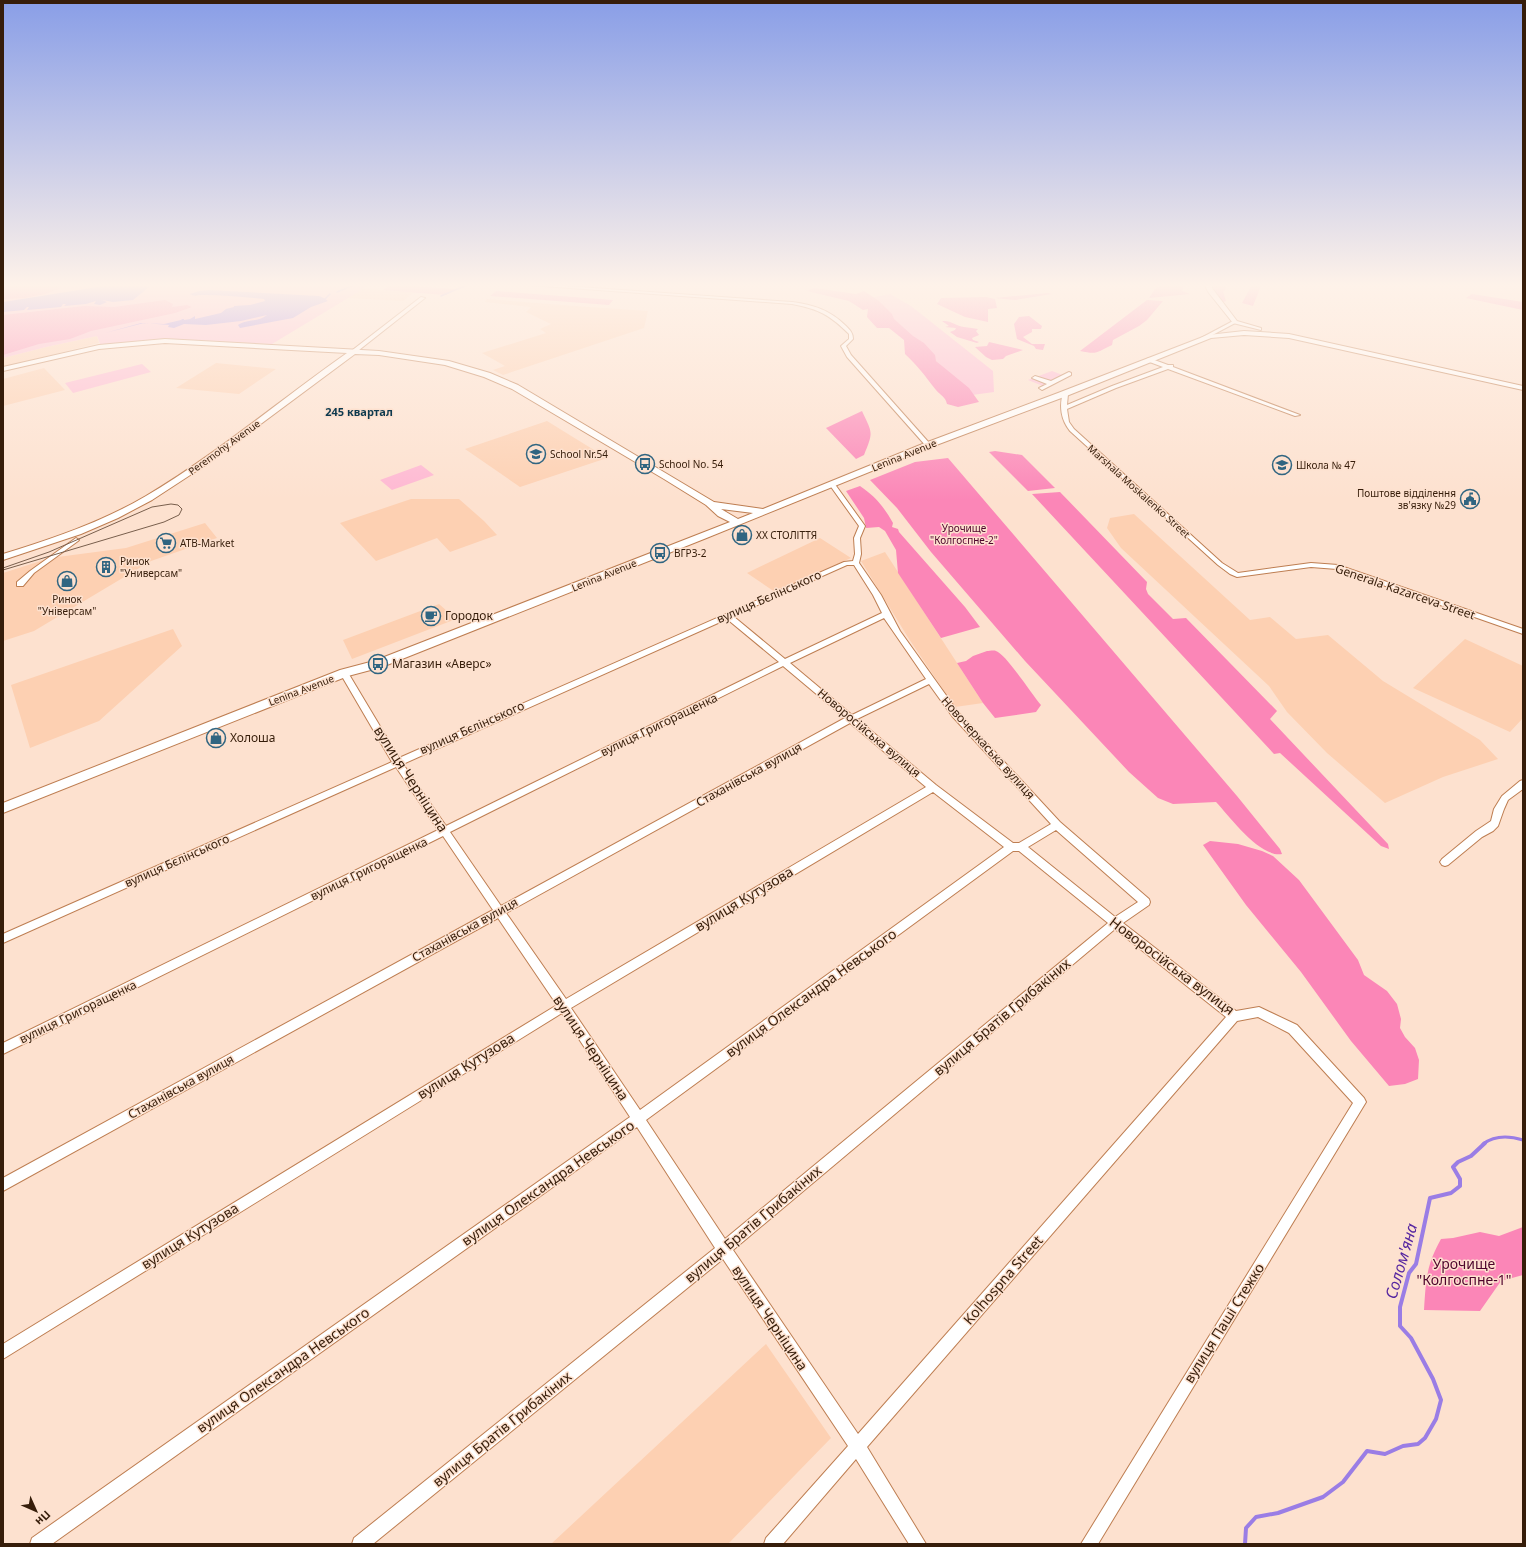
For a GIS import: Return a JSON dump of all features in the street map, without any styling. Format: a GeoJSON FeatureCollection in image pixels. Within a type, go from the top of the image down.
{"type":"FeatureCollection","features":[{"type":"Feature","properties":{"kind":"main road"},"geometry":{"type":"LineString","coordinates":[[3,369],[61,355]]}},
{"type":"Feature","properties":{"kind":"main road","name":"Peremohy Avenue"},"geometry":{"type":"LineString","coordinates":[[3,558],[76,532],[115,516],[150,497],[206,460],[349,355]]}},
{"type":"Feature","properties":{"kind":"main road"},"geometry":{"type":"LineString","coordinates":[[395,355],[446,363],[506,382],[567,417],[711,505],[721,514],[737,522]]}},
{"type":"Feature","properties":{"kind":"main road","name":"Lenina Avenue"},"geometry":{"type":"LineString","coordinates":[[3,808],[344,673],[378,664],[701,537],[1064,391],[1161,355]]}},
{"type":"Feature","properties":{"kind":"main road"},"geometry":{"type":"LineString","coordinates":[[1374,355],[1523,388]]}},
{"type":"Feature","properties":{"kind":"main road"},"geometry":{"type":"LineString","coordinates":[[711,505],[765,511]]}},
{"type":"Feature","properties":{"kind":"main road"},"geometry":{"type":"LineString","coordinates":[[701,537],[714,521],[711,505]]}},
{"type":"Feature","properties":{"kind":"street"},"geometry":{"type":"LineString","coordinates":[[849,355],[928,445]]}},
{"type":"Feature","properties":{"kind":"street"},"geometry":{"type":"LineString","coordinates":[[1149,360],[1171,366],[1297,415]]}},
{"type":"Feature","properties":{"kind":"street"},"geometry":{"type":"LineString","coordinates":[[1064,408],[1171,366]]}},
{"type":"Feature","properties":{"kind":"street"},"geometry":{"type":"LineString","coordinates":[[1042,388],[1069,374]]}},
{"type":"Feature","properties":{"kind":"street"},"geometry":{"type":"LineString","coordinates":[[1034,378],[1085,399]]}},
{"type":"Feature","properties":{"kind":"street","name":"Marshala Moskalenko Street"},"geometry":{"type":"LineString","coordinates":[[1064,391],[1066,422],[1072,430],[1220,564],[1232,573],[1238,574]]}},
{"type":"Feature","properties":{"kind":"street"},"geometry":{"type":"LineString","coordinates":[[832,484],[862,526],[857,538],[858,554],[856,563]]}},
{"type":"Feature","properties":{"kind":"street"},"geometry":{"type":"LineString","coordinates":[[20,584],[32,572],[76,540]]}},
{"type":"Feature","properties":{"kind":"street","name":"вулиця Бєлінського"},"geometry":{"type":"LineString","coordinates":[[3,939],[846,563],[856,563]]}},
{"type":"Feature","properties":{"kind":"street","name":"Новочеркаська вулиця"},"geometry":{"type":"LineString","coordinates":[[856,563],[877,595],[886,614],[954,714],[1058,825],[1145,902]]}},
{"type":"Feature","properties":{"kind":"street","name":"Generala Kazarceva Street"},"geometry":{"type":"LineString","coordinates":[[1238,574],[1311,565],[1338,567],[1523,632]]}},
{"type":"Feature","properties":{"kind":"street","name":"вулиця Григоращенка"},"geometry":{"type":"LineString","coordinates":[[3,1049],[886,614]]}},
{"type":"Feature","properties":{"kind":"street","name":"Новоросійська вулиця"},"geometry":{"type":"LineString","coordinates":[[728,616],[933,786],[1016,847],[1234,1016],[1259,1012],[1293,1029],[1360,1102]]}},
{"type":"Feature","properties":{"kind":"street","name":"вулиця Черніцина"},"geometry":{"type":"LineString","coordinates":[[344,673],[397,762],[445,831],[498,912],[564,1006],[724,1249],[858,1448],[918,1544]]}},
{"type":"Feature","properties":{"kind":"street","name":"Стаханівська вулиця"},"geometry":{"type":"LineString","coordinates":[[3,1185],[852,718],[930,680]]}},
{"type":"Feature","properties":{"kind":"street"},"geometry":{"type":"LineString","coordinates":[[1445,862],[1495,823],[1498,809],[1504,798],[1523,783]]}},
{"type":"Feature","properties":{"kind":"street","name":"вулиця Кутузова"},"geometry":{"type":"LineString","coordinates":[[3,1352],[564,1006],[933,786]]}},
{"type":"Feature","properties":{"kind":"street","name":"вулиця Олександра Невського"},"geometry":{"type":"LineString","coordinates":[[38,1544],[638,1119],[1016,847],[1058,825]]}},
{"type":"Feature","properties":{"kind":"street","name":"вулиця Братів Грибакіних"},"geometry":{"type":"LineString","coordinates":[[360,1544],[724,1249],[1115,923],[1145,902]]}},
{"type":"Feature","properties":{"kind":"street","name":"Kolhospna Street"},"geometry":{"type":"LineString","coordinates":[[772,1544],[858,1448],[1234,1016]]}},
{"type":"Feature","properties":{"kind":"street","name":"вулиця Паші Стежко"},"geometry":{"type":"LineString","coordinates":[[1089,1544],[1360,1102]]}},
{"type":"Feature","properties":{"kind":"shaded area"},"geometry":{"type":"Polygon","coordinates":[[[3,355],[14,355],[3,358],[3,355]]]}},
{"type":"Feature","properties":{"kind":"shaded area"},"geometry":{"type":"Polygon","coordinates":[[[14,355],[50,355],[3,367],[3,358],[14,355]]]}},
{"type":"Feature","properties":{"kind":"shaded area"},"geometry":{"type":"Polygon","coordinates":[[[486,355],[562,355],[503,375],[493,370],[505,366],[486,355]]]}},
{"type":"Feature","properties":{"kind":"shaded area"},"geometry":{"type":"Polygon","coordinates":[[[930,355],[973,355],[993,371],[994,392],[972,395],[930,355]]]}},
{"type":"Feature","properties":{"kind":"shaded area"},"geometry":{"type":"Polygon","coordinates":[[[216,363],[276,369],[239,394],[176,388],[216,363]]]}},
{"type":"Feature","properties":{"kind":"shaded area"},"geometry":{"type":"Polygon","coordinates":[[[142,364],[151,372],[73,393],[65,383],[142,364]]]}},
{"type":"Feature","properties":{"kind":"shaded area"},"geometry":{"type":"Polygon","coordinates":[[[44,368],[65,390],[3,406],[3,379],[44,368]]]}},
{"type":"Feature","properties":{"kind":"shaded area"},"geometry":{"type":"Polygon","coordinates":[[[1052,371],[1065,376],[1043,386],[1028,380],[1052,371]]]}},
{"type":"Feature","properties":{"kind":"shaded area","name":"School Nr.54"},"geometry":{"type":"Polygon","coordinates":[[[547,421],[607,458],[520,487],[465,449],[547,421]]]}},
{"type":"Feature","properties":{"kind":"shaded area"},"geometry":{"type":"Polygon","coordinates":[[[421,465],[434,475],[392,490],[380,480],[421,465]]]}},
{"type":"Feature","properties":{"kind":"shaded area"},"geometry":{"type":"Polygon","coordinates":[[[411,499],[459,499],[484,521],[497,535],[450,552],[437,538],[376,561],[340,523],[411,499]]]}},
{"type":"Feature","properties":{"kind":"shaded area"},"geometry":{"type":"Polygon","coordinates":[[[1134,514],[1250,620],[1270,617],[1296,639],[1328,635],[1383,681],[1480,740],[1498,759],[1443,777],[1385,803],[1327,753],[1287,712],[1269,686],[1121,548],[1107,528],[1110,518],[1134,514]]]}},
{"type":"Feature","properties":{"kind":"shaded area"},"geometry":{"type":"Polygon","coordinates":[[[205,523],[217,538],[151,561],[34,631],[3,641],[3,573],[50,558],[126,548],[205,523]]]}},
{"type":"Feature","properties":{"kind":"shaded area"},"geometry":{"type":"Polygon","coordinates":[[[820,538],[851,558],[775,592],[747,573],[820,538]]]}},
{"type":"Feature","properties":{"kind":"shaded area"},"geometry":{"type":"Polygon","coordinates":[[[885,552],[983,703],[955,707],[909,639],[861,561],[885,552]]]}},
{"type":"Feature","properties":{"kind":"shaded area"},"geometry":{"type":"Polygon","coordinates":[[[439,604],[456,619],[352,659],[343,640],[439,604]]]}},
{"type":"Feature","properties":{"kind":"shaded area"},"geometry":{"type":"Polygon","coordinates":[[[173,629],[182,646],[99,721],[30,748],[11,685],[173,629]]]}},
{"type":"Feature","properties":{"kind":"shaded area"},"geometry":{"type":"Polygon","coordinates":[[[1465,639],[1523,666],[1523,718],[1510,732],[1413,688],[1465,639]]]}},
{"type":"Feature","properties":{"kind":"shaded area"},"geometry":{"type":"Polygon","coordinates":[[[766,1344],[831,1438],[728,1544],[551,1544],[766,1344]]]}},
{"type":"Feature","properties":{"kind":"green space"},"geometry":{"type":"Polygon","coordinates":[[[906,355],[935,355],[936,361],[969,388],[979,402],[958,407],[947,404],[944,398],[906,355]]]}},
{"type":"Feature","properties":{"kind":"green space"},"geometry":{"type":"Polygon","coordinates":[[[984,355],[1008,355],[1003,359],[992,360],[984,355]]]}},
{"type":"Feature","properties":{"kind":"green space"},"geometry":{"type":"Polygon","coordinates":[[[862,411],[870,428],[870,436],[864,455],[856,459],[826,428],[862,411]]]}},
{"type":"Feature","properties":{"kind":"green space"},"geometry":{"type":"Polygon","coordinates":[[[995,451],[1022,455],[1055,488],[1028,491],[989,452],[995,451]]]}},
{"type":"Feature","properties":{"kind":"green space","name":"Урочище \"Колгоспне-2\""},"geometry":{"type":"Polygon","coordinates":[[[948,458],[1237,796],[1280,849],[1282,854],[1273,854],[1264,850],[1255,843],[1237,826],[1216,802],[1173,804],[1158,798],[1129,772],[1025,661],[931,552],[897,508],[870,480],[915,462],[948,458]]]}},
{"type":"Feature","properties":{"kind":"green space","name":"Урочище \"Колгоспне-2\""},"geometry":{"type":"Polygon","coordinates":[[[860,486],[879,502],[893,523],[892,527],[898,529],[965,607],[980,627],[941,638],[898,573],[896,550],[885,531],[879,527],[866,528],[864,518],[846,491],[860,486]]]}},
{"type":"Feature","properties":{"kind":"green space"},"geometry":{"type":"Polygon","coordinates":[[[1060,492],[1147,582],[1146,589],[1148,594],[1173,619],[1186,618],[1277,711],[1270,719],[1388,844],[1389,849],[1381,846],[1280,753],[1274,754],[1032,494],[1060,492]]]}},
{"type":"Feature","properties":{"kind":"green space"},"geometry":{"type":"Polygon","coordinates":[[[987,651],[996,651],[1006,659],[1041,705],[1036,712],[995,718],[983,703],[957,663],[966,661],[973,656],[987,651]]]}},
{"type":"Feature","properties":{"kind":"green space"},"geometry":{"type":"Polygon","coordinates":[[[1210,841],[1238,844],[1262,851],[1273,856],[1299,880],[1358,960],[1364,975],[1387,991],[1397,1004],[1401,1019],[1400,1028],[1405,1037],[1415,1048],[1419,1060],[1418,1079],[1405,1084],[1389,1086],[1351,1041],[1301,972],[1246,905],[1203,845],[1210,841]]]}},
{"type":"Feature","properties":{"kind":"green space","name":"Урочище \"Колгоспне-1\""},"geometry":{"type":"Polygon","coordinates":[[[1523,1227],[1523,1275],[1501,1281],[1480,1311],[1424,1310],[1428,1273],[1432,1257],[1441,1239],[1480,1232],[1499,1236],[1523,1227]]]}},
{"type":"Feature","properties":{"kind":"waterway","name":"Солом'яна"},"geometry":{"type":"LineString","coordinates":[[1483,1144],[1492,1139],[1503,1137],[1523,1140]]}},
{"type":"Feature","properties":{"kind":"waterway","name":"Солом'яна"},"geometry":{"type":"LineString","coordinates":[[1245,1544],[1246,1528],[1256,1517],[1278,1513],[1323,1497],[1343,1482],[1367,1451],[1385,1454],[1403,1446],[1418,1444],[1425,1438],[1436,1419],[1441,1400],[1433,1379],[1411,1338],[1400,1326],[1400,1307],[1409,1273],[1416,1264],[1430,1198],[1451,1193],[1460,1186],[1460,1179],[1453,1167],[1458,1162],[1471,1156],[1485,1143]]}},
{"type":"Feature","properties":{"kind":"tram line"},"geometry":{"type":"LineString","coordinates":[[3,568],[49,552],[152,507],[171,504],[178,505],[182,509],[179,515],[164,522],[3,570]]}},
{"type":"Feature","properties":{"kind":"place","name":"School Nr.54"},"geometry":{"type":"Point","coordinates":[536,454]}},
{"type":"Feature","properties":{"kind":"place","name":"School No. 54"},"geometry":{"type":"Point","coordinates":[645,464]}},
{"type":"Feature","properties":{"kind":"place","name":"Школа № 47"},"geometry":{"type":"Point","coordinates":[1282,465]}},
{"type":"Feature","properties":{"kind":"place","name":"Поштове відділення зв'язку №29"},"geometry":{"type":"Point","coordinates":[1470,499]}},
{"type":"Feature","properties":{"kind":"place","name":"ХХ СТОЛІТТЯ"},"geometry":{"type":"Point","coordinates":[742,535]}},
{"type":"Feature","properties":{"kind":"place","name":"ATB-Market"},"geometry":{"type":"Point","coordinates":[166,543]}},
{"type":"Feature","properties":{"kind":"place","name":"ВГРЗ-2"},"geometry":{"type":"Point","coordinates":[660,553]}},
{"type":"Feature","properties":{"kind":"place","name":"Ринок \"Универсам\""},"geometry":{"type":"Point","coordinates":[106,567]}},
{"type":"Feature","properties":{"kind":"place","name":"Ринок \"Універсам\""},"geometry":{"type":"Point","coordinates":[67,581]}},
{"type":"Feature","properties":{"kind":"place","name":"Городок"},"geometry":{"type":"Point","coordinates":[431,616]}},
{"type":"Feature","properties":{"kind":"place","name":"Магазин «Аверс»"},"geometry":{"type":"Point","coordinates":[378,664]}},
{"type":"Feature","properties":{"kind":"place","name":"Холоша"},"geometry":{"type":"Point","coordinates":[216,738]}},
{"type":"Feature","properties":{"kind":"district","name":"245 квартал"},"geometry":{"type":"Point","coordinates":[359,412]}}]}
